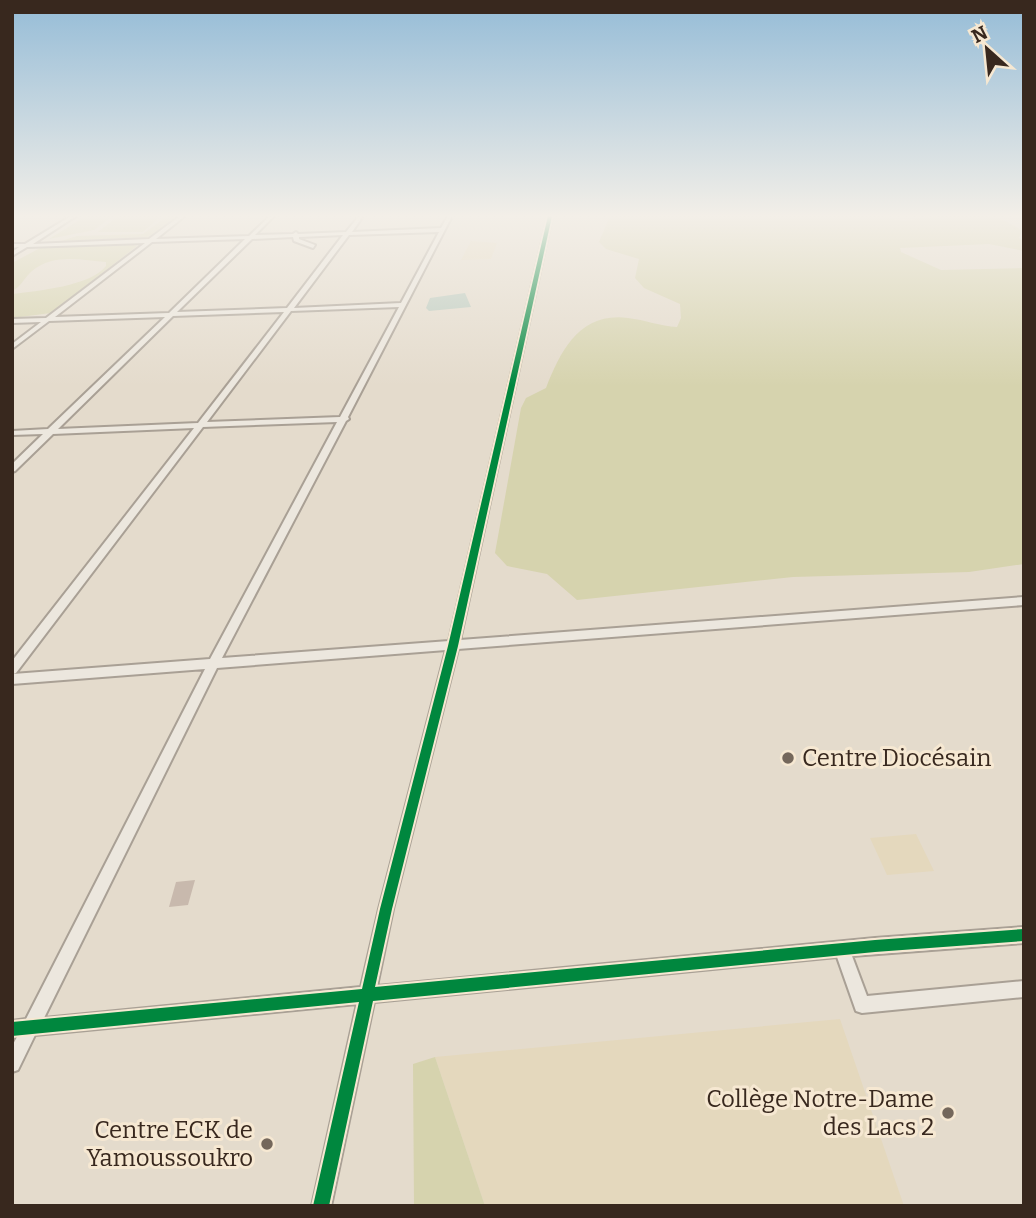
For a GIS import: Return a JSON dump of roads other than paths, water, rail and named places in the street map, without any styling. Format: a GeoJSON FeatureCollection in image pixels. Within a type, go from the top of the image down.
{"type":"FeatureCollection","features":[{"type":"Feature","properties":{"kind":"street"},"geometry":{"type":"LineString","coordinates":[[12,347],[109,273]]}},
{"type":"Feature","properties":{"kind":"street"},"geometry":{"type":"LineString","coordinates":[[12,469],[214,273]]}},
{"type":"Feature","properties":{"kind":"street"},"geometry":{"type":"LineString","coordinates":[[12,670],[318,273]]}},
{"type":"Feature","properties":{"kind":"street"},"geometry":{"type":"LineString","coordinates":[[12,1064],[213,665],[420,273]]}},
{"type":"Feature","properties":{"kind":"street"},"geometry":{"type":"LineString","coordinates":[[321,1206],[366,995],[453,646],[537,273]]}},
{"type":"Feature","properties":{"kind":"street"},"geometry":{"type":"LineString","coordinates":[[12,321],[404,305]]}},
{"type":"Feature","properties":{"kind":"street"},"geometry":{"type":"LineString","coordinates":[[12,433],[345,419]]}},
{"type":"Feature","properties":{"kind":"street"},"geometry":{"type":"LineString","coordinates":[[12,680],[1024,601]]}},
{"type":"Feature","properties":{"kind":"street"},"geometry":{"type":"LineString","coordinates":[[12,1029],[1024,935]]}},
{"type":"Feature","properties":{"kind":"street"},"geometry":{"type":"LineString","coordinates":[[842,951],[862,1005],[1024,989]]}},
{"type":"Feature","properties":{"kind":"place","name":"Centre Diocésain"},"geometry":{"type":"Point","coordinates":[788,758]}},
{"type":"Feature","properties":{"kind":"place","name":"Collège Notre-Dame des Lacs 2"},"geometry":{"type":"Point","coordinates":[948,1113]}},
{"type":"Feature","properties":{"kind":"place","name":"Centre ECK de Yamoussoukro"},"geometry":{"type":"Point","coordinates":[267,1144]}}]}
